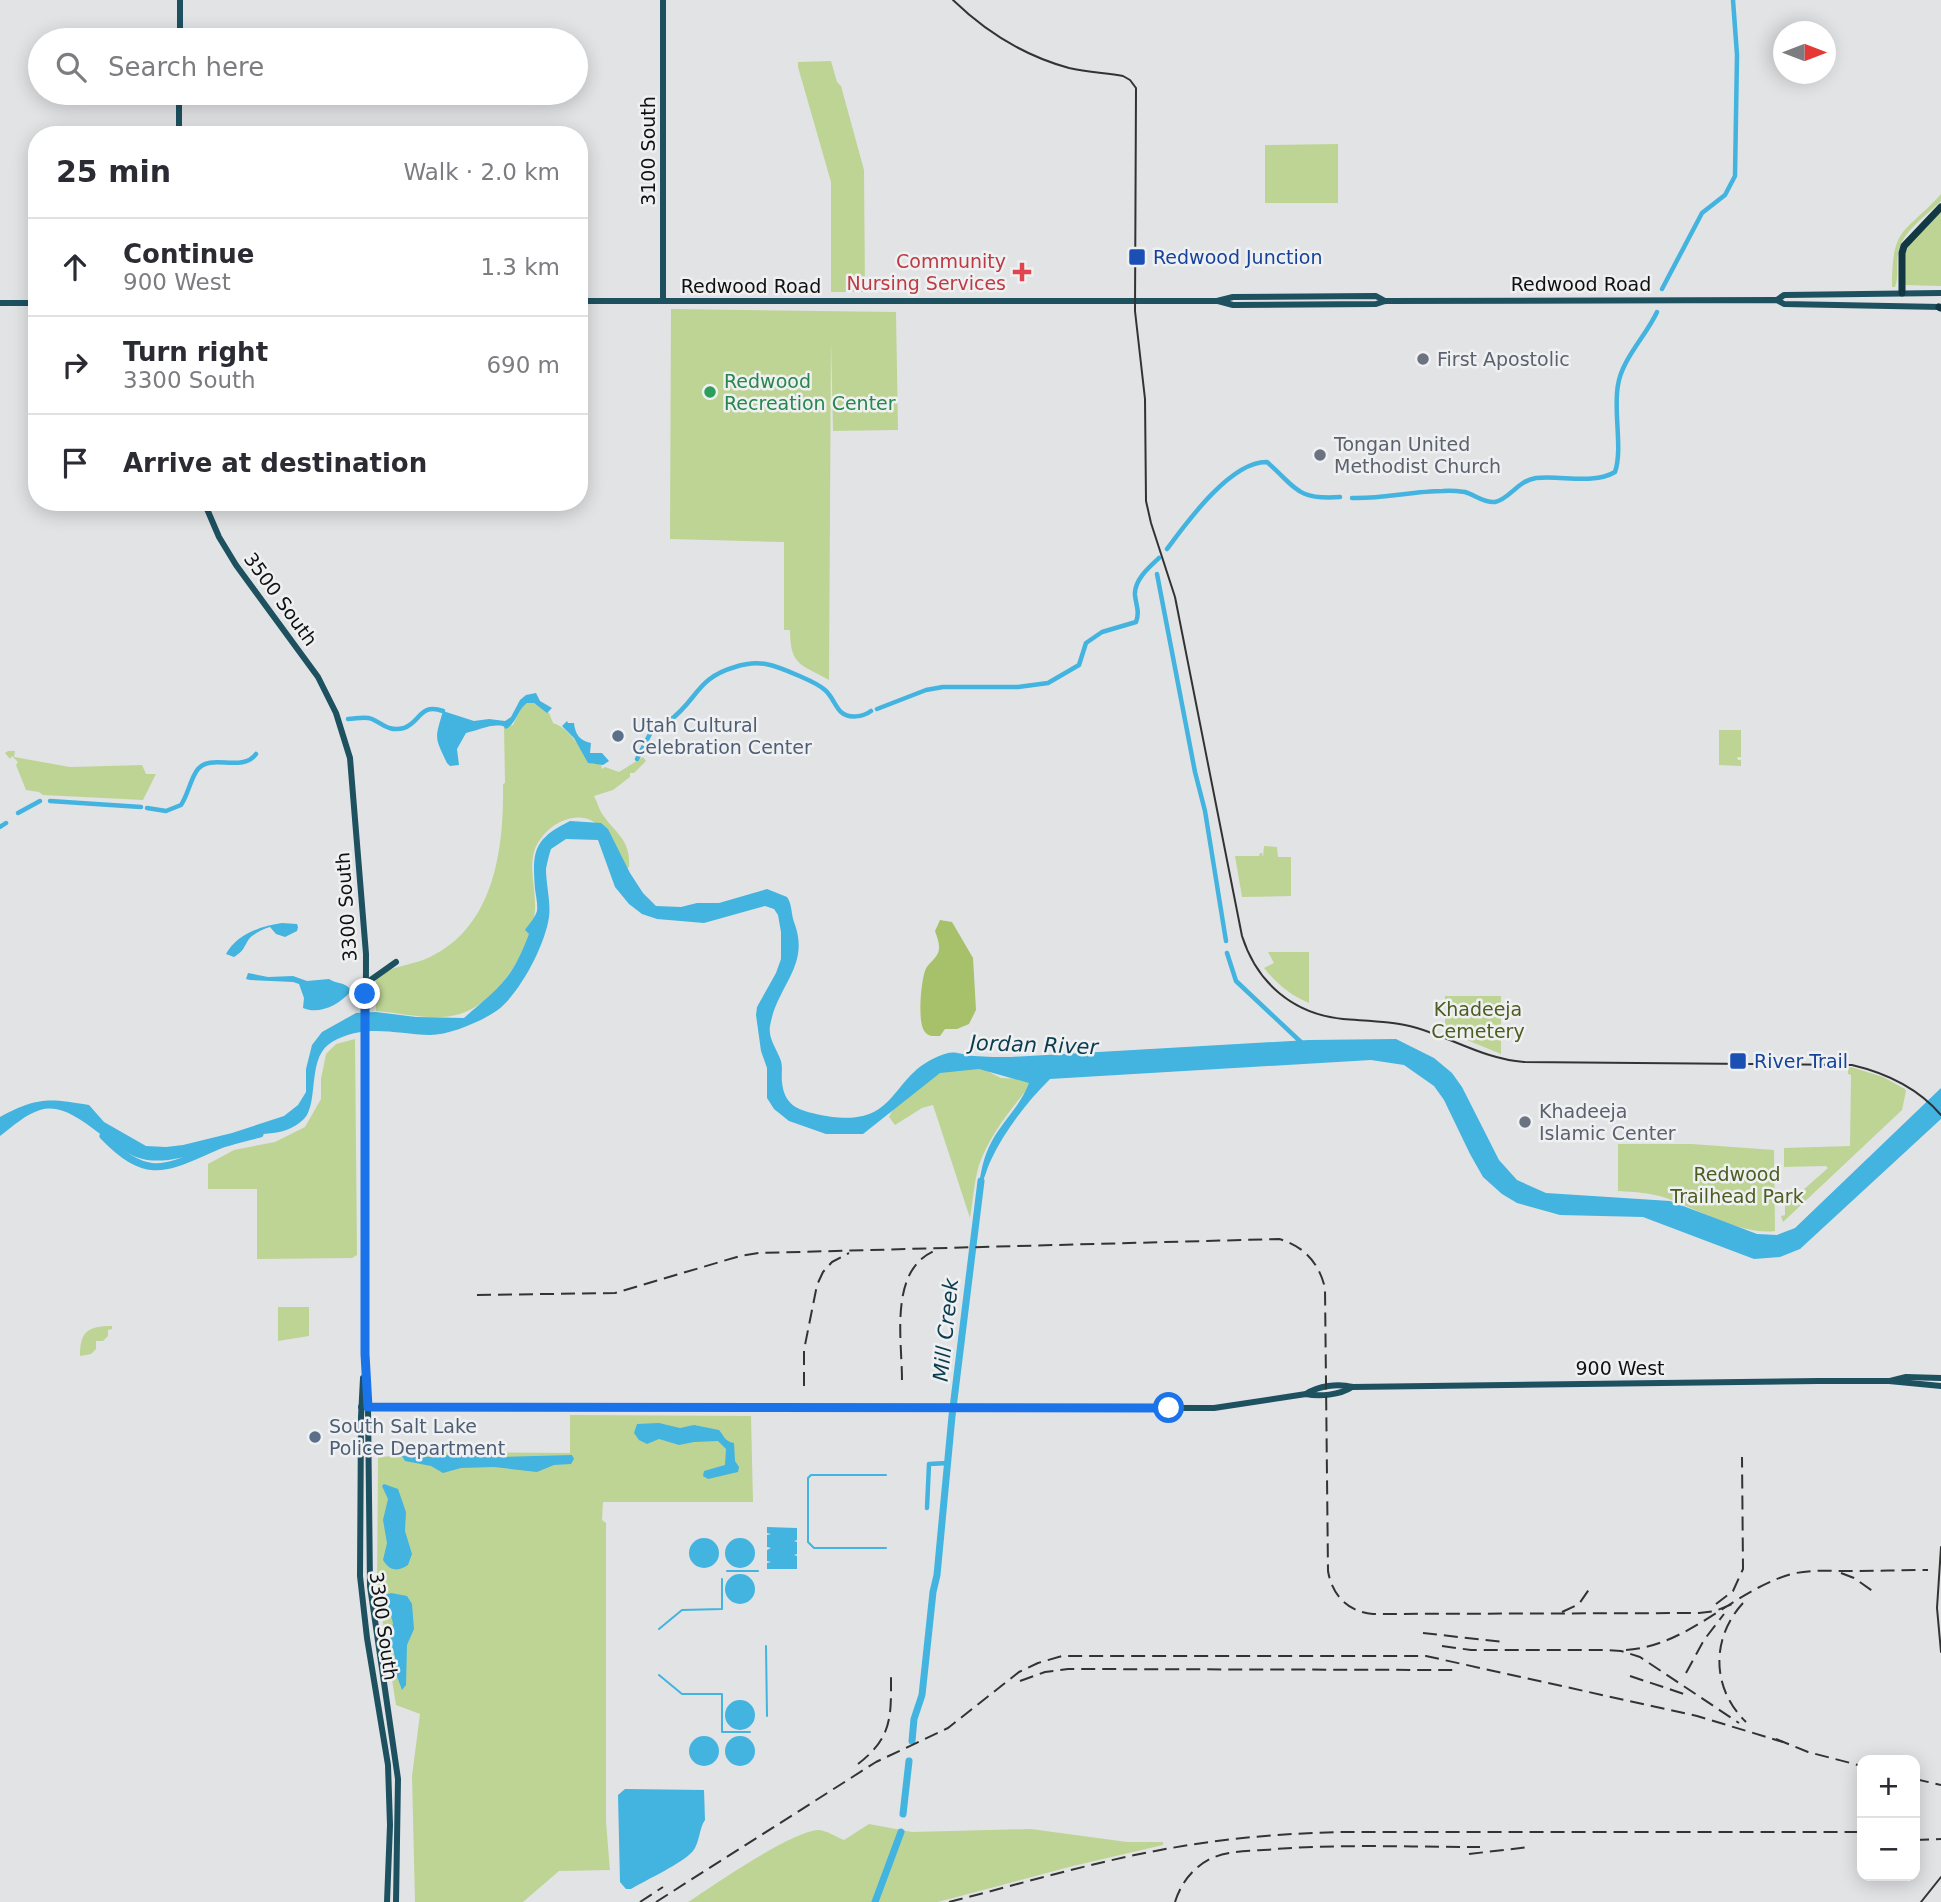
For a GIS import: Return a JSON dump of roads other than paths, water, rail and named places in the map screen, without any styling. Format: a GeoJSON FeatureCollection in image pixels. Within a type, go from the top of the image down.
{"type":"FeatureCollection","features":[{"type":"Feature","properties":{"kind":"highway"},"geometry":{"type":"LineString","coordinates":[[1902,293],[1904,246],[1941,206]]}},
{"type":"Feature","properties":{"kind":"main road"},"geometry":{"type":"LineString","coordinates":[[180,0],[180,28]]}},
{"type":"Feature","properties":{"kind":"main road","name":"3100 South"},"geometry":{"type":"LineString","coordinates":[[663,0],[663,302]]}},
{"type":"Feature","properties":{"kind":"main road"},"geometry":{"type":"LineString","coordinates":[[179,105],[179,126]]}},
{"type":"Feature","properties":{"kind":"main road","name":"Redwood Road"},"geometry":{"type":"LineString","coordinates":[[1777,300],[1784,295],[1941,293]]}},
{"type":"Feature","properties":{"kind":"main road","name":"Redwood Road"},"geometry":{"type":"LineString","coordinates":[[588,301],[1217,301],[1234,297],[1376,296],[1385,301],[1777,300],[1784,304],[1940,307]]}},
{"type":"Feature","properties":{"kind":"main road"},"geometry":{"type":"LineString","coordinates":[[0,303],[28,303]]}},
{"type":"Feature","properties":{"kind":"main road","name":"3500 South"},"geometry":{"type":"LineString","coordinates":[[208,511],[229,554],[310,664],[336,713]]}},
{"type":"Feature","properties":{"kind":"main road","name":"3300 South"},"geometry":{"type":"LineString","coordinates":[[336,713],[353,779],[365,929],[365,1407],[370,1586],[398,1779],[397,1902]]}},
{"type":"Feature","properties":{"kind":"main road"},"geometry":{"type":"LineString","coordinates":[[365,984],[396,962]]}},
{"type":"Feature","properties":{"kind":"main road","name":"900 West"},"geometry":{"type":"LineString","coordinates":[[1889,1381],[1906,1377],[1941,1378]]}},
{"type":"Feature","properties":{"kind":"main road","name":"900 West"},"geometry":{"type":"LineString","coordinates":[[365,1407],[1214,1408],[1306,1394],[1313,1389],[1344,1385],[1889,1381],[1941,1386]]}},
{"type":"Feature","properties":{"kind":"main road","name":"3300 South"},"geometry":{"type":"LineString","coordinates":[[365,1407],[360,1576],[389,1779],[387,1902]]}},
{"type":"Feature","properties":{"kind":"water"},"geometry":{"type":"Polygon","coordinates":[[[536,693],[540,701],[552,708],[547,713],[534,703],[527,703],[506,729],[503,726],[493,726],[466,733],[457,749],[459,765],[450,766],[447,763],[437,737],[443,711],[474,721],[505,721],[511,717],[520,700],[526,695],[536,693]]]}},
{"type":"Feature","properties":{"kind":"water"},"geometry":{"type":"Polygon","coordinates":[[[567,721],[574,723],[581,739],[591,743],[590,753],[602,753],[609,761],[603,765],[588,763],[574,738],[562,726],[567,721]]]}},
{"type":"Feature","properties":{"kind":"water"},"geometry":{"type":"Polygon","coordinates":[[[570,821],[601,823],[608,829],[630,873],[643,893],[656,906],[681,907],[697,903],[719,903],[767,889],[787,897],[798,937],[798,951],[796,963],[774,1012],[770,1031],[781,1061],[785,1095],[795,1107],[812,1113],[842,1118],[863,1116],[879,1109],[913,1073],[928,1062],[948,1053],[1011,1057],[1309,1040],[1396,1039],[1434,1058],[1452,1073],[1462,1087],[1499,1160],[1517,1180],[1546,1193],[1670,1201],[1757,1234],[1777,1235],[1795,1228],[1941,1088],[1941,1119],[1800,1249],[1780,1257],[1754,1259],[1643,1217],[1560,1215],[1517,1203],[1483,1177],[1444,1100],[1434,1086],[1404,1065],[1371,1060],[1050,1079],[1010,1127],[978,1190],[989,1147],[1029,1083],[979,1069],[940,1073],[863,1134],[826,1134],[789,1121],[774,1109],[767,1098],[767,1068],[761,1051],[756,1015],[757,1007],[781,959],[781,932],[774,909],[765,906],[704,923],[657,919],[642,914],[629,904],[615,887],[598,840],[566,839],[551,849],[547,862],[549,911],[543,941],[531,967],[507,1001],[484,1018],[447,1033],[430,1035],[368,1031],[344,1036],[332,1042],[324,1048],[316,1066],[307,1115],[291,1128],[245,1137],[185,1157],[160,1161],[134,1156],[67,1112],[53,1109],[30,1114],[0,1136],[0,1117],[24,1106],[53,1100],[89,1105],[104,1122],[146,1146],[183,1145],[232,1133],[284,1116],[298,1105],[306,1092],[306,1069],[312,1045],[322,1032],[356,1013],[464,1018],[496,990],[517,962],[529,934],[525,930],[537,911],[534,864],[538,847],[549,834],[570,821]]]}},
{"type":"Feature","properties":{"kind":"water"},"geometry":{"type":"Polygon","coordinates":[[[282,923],[297,924],[297,931],[285,937],[276,934],[270,927],[251,937],[242,951],[234,957],[226,954],[236,941],[250,932],[282,923]]]}},
{"type":"Feature","properties":{"kind":"water"},"geometry":{"type":"Polygon","coordinates":[[[248,973],[268,977],[293,976],[307,981],[329,979],[346,985],[350,992],[328,1008],[309,1010],[303,1008],[304,998],[299,984],[250,980],[246,979],[248,973]]]}},
{"type":"Feature","properties":{"kind":"water"},"geometry":{"type":"Polygon","coordinates":[[[659,1423],[680,1428],[694,1425],[719,1430],[726,1440],[734,1443],[738,1472],[708,1479],[703,1476],[704,1471],[725,1465],[726,1449],[718,1441],[679,1445],[659,1439],[647,1444],[639,1440],[634,1433],[637,1424],[659,1423]]]}},
{"type":"Feature","properties":{"kind":"water"},"geometry":{"type":"Polygon","coordinates":[[[463,1453],[497,1457],[572,1455],[574,1459],[571,1464],[554,1465],[537,1472],[494,1467],[461,1468],[443,1473],[431,1466],[405,1461],[402,1456],[434,1457],[463,1453]]]}},
{"type":"Feature","properties":{"kind":"water"},"geometry":{"type":"Polygon","coordinates":[[[384,1484],[398,1489],[406,1512],[405,1531],[412,1554],[408,1565],[400,1569],[391,1568],[383,1560],[387,1543],[383,1520],[388,1499],[382,1486],[384,1484]]]}},
{"type":"Feature","properties":{"kind":"water"},"geometry":{"type":"Polygon","coordinates":[[[767,1527],[797,1528],[797,1540],[794,1541],[797,1542],[797,1554],[794,1555],[797,1556],[797,1569],[767,1569],[767,1563],[771,1562],[767,1561],[767,1550],[771,1548],[767,1547],[767,1535],[771,1534],[767,1533],[767,1527]]]}},
{"type":"Feature","properties":{"kind":"water"},"geometry":{"type":"Polygon","coordinates":[[[704,1538],[715,1542],[719,1553],[715,1564],[704,1568],[693,1564],[689,1553],[693,1542],[704,1538]]]}},
{"type":"Feature","properties":{"kind":"water"},"geometry":{"type":"Polygon","coordinates":[[[740,1538],[751,1542],[755,1553],[751,1564],[740,1568],[729,1564],[725,1553],[729,1542],[740,1538]]]}},
{"type":"Feature","properties":{"kind":"water"},"geometry":{"type":"Polygon","coordinates":[[[740,1574],[751,1578],[755,1589],[751,1600],[740,1604],[729,1600],[725,1589],[729,1578],[740,1574]]]}},
{"type":"Feature","properties":{"kind":"water"},"geometry":{"type":"Polygon","coordinates":[[[391,1593],[407,1596],[412,1604],[414,1629],[407,1645],[406,1685],[402,1690],[394,1668],[395,1657],[390,1639],[393,1623],[385,1595],[391,1593]]]}},
{"type":"Feature","properties":{"kind":"water"},"geometry":{"type":"Polygon","coordinates":[[[740,1700],[751,1704],[755,1715],[751,1726],[740,1730],[729,1726],[725,1715],[729,1704],[740,1700]]]}},
{"type":"Feature","properties":{"kind":"water"},"geometry":{"type":"Polygon","coordinates":[[[704,1736],[715,1740],[719,1751],[715,1762],[704,1766],[693,1762],[689,1751],[693,1740],[704,1736]]]}},
{"type":"Feature","properties":{"kind":"water"},"geometry":{"type":"Polygon","coordinates":[[[740,1736],[751,1740],[755,1751],[751,1762],[740,1766],[729,1762],[725,1751],[729,1740],[740,1736]]]}},
{"type":"Feature","properties":{"kind":"water"},"geometry":{"type":"Polygon","coordinates":[[[625,1789],[704,1790],[705,1820],[693,1851],[673,1866],[631,1889],[626,1889],[620,1882],[618,1795],[625,1789]]]}},
{"type":"Feature","properties":{"kind":"waterway"},"geometry":{"type":"LineString","coordinates":[[1662,289],[1702,213],[1725,195],[1735,176],[1737,55],[1733,0]]}},
{"type":"Feature","properties":{"kind":"waterway"},"geometry":{"type":"LineString","coordinates":[[1352,498],[1451,491],[1465,492],[1495,502],[1536,478],[1587,479],[1615,472],[1620,375],[1657,312]]}},
{"type":"Feature","properties":{"kind":"waterway"},"geometry":{"type":"LineString","coordinates":[[1167,549],[1211,495],[1239,471],[1253,464],[1267,462],[1305,494],[1340,497]]}},
{"type":"Feature","properties":{"kind":"waterway"},"geometry":{"type":"LineString","coordinates":[[877,709],[926,690],[943,687],[1018,687],[1048,683],[1079,665],[1086,643],[1102,632],[1136,622],[1138,612],[1135,589],[1143,574],[1159,558]]}},
{"type":"Feature","properties":{"kind":"waterway"},"geometry":{"type":"LineString","coordinates":[[1157,574],[1205,811],[1226,941]]}},
{"type":"Feature","properties":{"kind":"waterway"},"geometry":{"type":"LineString","coordinates":[[669,721],[712,677],[752,663],[774,666],[815,683],[827,692],[839,710],[848,716],[864,715],[871,711]]}},
{"type":"Feature","properties":{"kind":"waterway"},"geometry":{"type":"LineString","coordinates":[[348,719],[369,718],[390,728],[399,729],[410,725],[429,709],[443,711]]}},
{"type":"Feature","properties":{"kind":"waterway"},"geometry":{"type":"LineString","coordinates":[[637,759],[651,732],[660,726]]}},
{"type":"Feature","properties":{"kind":"waterway"},"geometry":{"type":"LineString","coordinates":[[147,808],[166,811],[181,805],[196,772],[204,765],[243,762],[256,754]]}},
{"type":"Feature","properties":{"kind":"waterway"},"geometry":{"type":"LineString","coordinates":[[18,813],[40,801]]}},
{"type":"Feature","properties":{"kind":"waterway"},"geometry":{"type":"LineString","coordinates":[[50,801],[141,807]]}},
{"type":"Feature","properties":{"kind":"waterway"},"geometry":{"type":"LineString","coordinates":[[0,827],[6,823]]}},
{"type":"Feature","properties":{"kind":"waterway"},"geometry":{"type":"LineString","coordinates":[[1227,953],[1236,981],[1303,1044]]}},
{"type":"Feature","properties":{"kind":"waterway","name":"Jordan River"},"geometry":{"type":"LineString","coordinates":[[103,1136],[134,1161],[160,1167],[260,1134]]}},
{"type":"Feature","properties":{"kind":"waterway","name":"Mill Creek"},"geometry":{"type":"LineString","coordinates":[[912,1741],[914,1719],[922,1695],[937,1575],[952,1416],[981,1181]]}},
{"type":"Feature","properties":{"kind":"waterway"},"geometry":{"type":"LineString","coordinates":[[927,1508],[929,1464],[948,1463]]}},
{"type":"Feature","properties":{"kind":"waterway"},"geometry":{"type":"LineString","coordinates":[[886,1475],[811,1475],[808,1478],[808,1542],[814,1548],[886,1548]]}},
{"type":"Feature","properties":{"kind":"waterway"},"geometry":{"type":"LineString","coordinates":[[727,1571],[758,1571]]}},
{"type":"Feature","properties":{"kind":"waterway"},"geometry":{"type":"LineString","coordinates":[[659,1629],[682,1610],[722,1609],[722,1579]]}},
{"type":"Feature","properties":{"kind":"waterway"},"geometry":{"type":"LineString","coordinates":[[766,1646],[767,1716]]}},
{"type":"Feature","properties":{"kind":"waterway"},"geometry":{"type":"LineString","coordinates":[[659,1675],[682,1694],[722,1694],[722,1732],[750,1732]]}},
{"type":"Feature","properties":{"kind":"waterway","name":"Mill Creek"},"geometry":{"type":"LineString","coordinates":[[903,1814],[909,1761]]}},
{"type":"Feature","properties":{"kind":"waterway","name":"Mill Creek"},"geometry":{"type":"LineString","coordinates":[[875,1902],[901,1832]]}},
{"type":"Feature","properties":{"kind":"tram line"},"geometry":{"type":"LineString","coordinates":[[953,0],[979,22],[1022,50],[1069,68],[1123,76],[1136,88],[1135,311],[1145,399],[1146,501],[1175,597],[1242,936],[1257,968],[1267,982],[1293,1003],[1308,1011],[1343,1019],[1408,1026],[1431,1032],[1483,1053],[1524,1062],[1852,1065],[1877,1072],[1912,1089],[1941,1115]]}},
{"type":"Feature","properties":{"kind":"tram line"},"geometry":{"type":"LineString","coordinates":[[1941,1547],[1937,1608],[1941,1652]]}},
{"type":"Feature","properties":{"kind":"tram line"},"geometry":{"type":"LineString","coordinates":[[1921,1902],[1941,1877]]}},
{"type":"Feature","properties":{"kind":"railway"},"geometry":{"type":"LineString","coordinates":[[477,1295],[615,1293],[740,1256],[759,1253],[1279,1239],[1296,1246],[1309,1257],[1319,1271],[1325,1288],[1328,1571],[1337,1595],[1349,1606],[1373,1614],[1699,1613],[1715,1611],[1735,1603]]}},
{"type":"Feature","properties":{"kind":"railway"},"geometry":{"type":"LineString","coordinates":[[902,1380],[900,1325],[905,1287],[912,1271],[923,1258],[939,1249]]}},
{"type":"Feature","properties":{"kind":"railway"},"geometry":{"type":"LineString","coordinates":[[804,1386],[804,1350],[817,1285],[832,1262],[849,1253]]}},
{"type":"Feature","properties":{"kind":"railway"},"geometry":{"type":"LineString","coordinates":[[1716,1604],[1733,1591],[1743,1569],[1742,1457]]}},
{"type":"Feature","properties":{"kind":"railway"},"geometry":{"type":"LineString","coordinates":[[1626,1650],[1669,1639],[1765,1584],[1800,1572],[1928,1570]]}},
{"type":"Feature","properties":{"kind":"railway"},"geometry":{"type":"LineString","coordinates":[[1841,1573],[1854,1578],[1874,1592]]}},
{"type":"Feature","properties":{"kind":"railway"},"geometry":{"type":"LineString","coordinates":[[1562,1612],[1579,1604],[1592,1585]]}},
{"type":"Feature","properties":{"kind":"railway"},"geometry":{"type":"LineString","coordinates":[[1743,1603],[1725,1632],[1719,1663],[1726,1694],[1746,1722]]}},
{"type":"Feature","properties":{"kind":"railway"},"geometry":{"type":"LineString","coordinates":[[1686,1673],[1704,1640],[1724,1614]]}},
{"type":"Feature","properties":{"kind":"railway"},"geometry":{"type":"LineString","coordinates":[[1423,1633],[1503,1642]]}},
{"type":"Feature","properties":{"kind":"railway"},"geometry":{"type":"LineString","coordinates":[[1442,1646],[1471,1650],[1621,1651],[1640,1657],[1739,1723]]}},
{"type":"Feature","properties":{"kind":"railway"},"geometry":{"type":"LineString","coordinates":[[656,1902],[876,1762],[948,1728],[1019,1672],[1062,1656],[1426,1656],[1697,1716],[1783,1742]]}},
{"type":"Feature","properties":{"kind":"railway"},"geometry":{"type":"LineString","coordinates":[[1020,1681],[1045,1672],[1068,1669],[1459,1670]]}},
{"type":"Feature","properties":{"kind":"railway"},"geometry":{"type":"LineString","coordinates":[[858,1764],[878,1744],[888,1725],[891,1675]]}},
{"type":"Feature","properties":{"kind":"railway"},"geometry":{"type":"LineString","coordinates":[[1630,1676],[1687,1695]]}},
{"type":"Feature","properties":{"kind":"railway"},"geometry":{"type":"LineString","coordinates":[[1776,1739],[1808,1752],[1857,1765]]}},
{"type":"Feature","properties":{"kind":"railway"},"geometry":{"type":"LineString","coordinates":[[1920,1780],[1941,1785]]}},
{"type":"Feature","properties":{"kind":"railway"},"geometry":{"type":"LineString","coordinates":[[949,1902],[1150,1852],[1273,1835],[1346,1832],[1857,1832]]}},
{"type":"Feature","properties":{"kind":"railway"},"geometry":{"type":"LineString","coordinates":[[1920,1840],[1941,1839]]}},
{"type":"Feature","properties":{"kind":"railway"},"geometry":{"type":"LineString","coordinates":[[1175,1902],[1184,1882],[1194,1871],[1212,1858],[1227,1854],[1327,1847],[1480,1847]]}},
{"type":"Feature","properties":{"kind":"railway"},"geometry":{"type":"LineString","coordinates":[[1469,1854],[1529,1847]]}},
{"type":"Feature","properties":{"kind":"railway"},"geometry":{"type":"LineString","coordinates":[[640,1902],[663,1887]]}},
{"type":"Feature","properties":{"kind":"place","name":"Redwood Junction"},"geometry":{"type":"Point","coordinates":[1137,257]}},
{"type":"Feature","properties":{"kind":"place","name":"Community Nursing Services"},"geometry":{"type":"Point","coordinates":[1022,272]}},
{"type":"Feature","properties":{"kind":"place","name":"First Apostolic"},"geometry":{"type":"Point","coordinates":[1423,359]}},
{"type":"Feature","properties":{"kind":"place","name":"Redwood Recreation Center"},"geometry":{"type":"Point","coordinates":[710,392]}},
{"type":"Feature","properties":{"kind":"place","name":"Tongan United Methodist Church"},"geometry":{"type":"Point","coordinates":[1320,455]}},
{"type":"Feature","properties":{"kind":"place","name":"Utah Cultural Celebration Center"},"geometry":{"type":"Point","coordinates":[618,736]}},
{"type":"Feature","properties":{"kind":"place","name":"River Trail"},"geometry":{"type":"Point","coordinates":[1738,1061]}},
{"type":"Feature","properties":{"kind":"place","name":"Khadeeja Islamic Center"},"geometry":{"type":"Point","coordinates":[1525,1122]}},
{"type":"Feature","properties":{"kind":"place","name":"South Salt Lake Police Department"},"geometry":{"type":"Point","coordinates":[315,1437]}},
{"type":"Feature","properties":{"kind":"park label","name":"Khadeeja Cemetery"},"geometry":{"type":"Point","coordinates":[1478,1020]}},
{"type":"Feature","properties":{"kind":"park label","name":"Redwood Trailhead Park"},"geometry":{"type":"Point","coordinates":[1737,1185]}}]}
